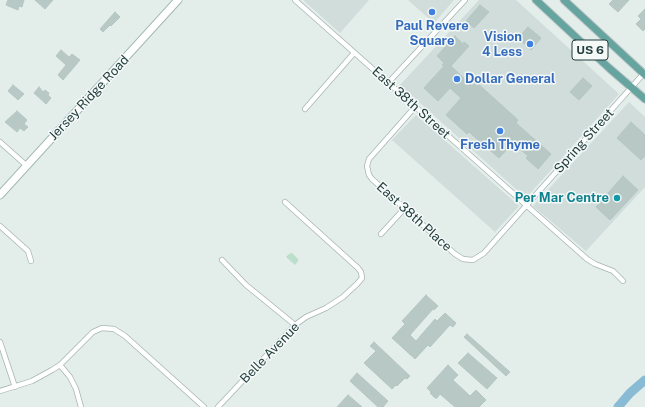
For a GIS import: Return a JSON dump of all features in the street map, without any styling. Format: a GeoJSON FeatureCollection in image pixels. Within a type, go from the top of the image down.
{"type":"FeatureCollection","features":[{"type":"Feature","properties":{"kind":"main road","name":"Jersey Ridge Road"},"geometry":{"type":"LineString","coordinates":[[0,195],[178,0]]}},
{"type":"Feature","properties":{"kind":"main road","name":"US 6"},"geometry":{"type":"LineString","coordinates":[[536,0],[645,100]]}},
{"type":"Feature","properties":{"kind":"main road","name":"US 6"},"geometry":{"type":"LineString","coordinates":[[564,0],[645,73]]}},
{"type":"Feature","properties":{"kind":"street","name":"East 38th Street"},"geometry":{"type":"LineString","coordinates":[[295,0],[587,259],[613,271],[623,281]]}},
{"type":"Feature","properties":{"kind":"street"},"geometry":{"type":"LineString","coordinates":[[388,83],[465,0]]}},
{"type":"Feature","properties":{"kind":"street"},"geometry":{"type":"LineString","coordinates":[[305,109],[354,53]]}},
{"type":"Feature","properties":{"kind":"street","name":"Spring Street"},"geometry":{"type":"LineString","coordinates":[[473,260],[484,253],[645,73]]}},
{"type":"Feature","properties":{"kind":"street","name":"East 38th Place"},"geometry":{"type":"LineString","coordinates":[[415,107],[372,155],[367,162],[367,170],[372,179],[459,258],[473,260]]}},
{"type":"Feature","properties":{"kind":"street"},"geometry":{"type":"LineString","coordinates":[[0,142],[27,166]]}},
{"type":"Feature","properties":{"kind":"street","name":"Belle Avenue"},"geometry":{"type":"LineString","coordinates":[[218,407],[295,325],[306,317],[326,308],[343,297],[360,281],[362,276],[358,268],[285,202]]}},
{"type":"Feature","properties":{"kind":"street"},"geometry":{"type":"LineString","coordinates":[[381,234],[404,209]]}},
{"type":"Feature","properties":{"kind":"street"},"geometry":{"type":"LineString","coordinates":[[0,226],[28,251],[31,261]]}},
{"type":"Feature","properties":{"kind":"street"},"geometry":{"type":"LineString","coordinates":[[222,260],[246,285],[295,325]]}},
{"type":"Feature","properties":{"kind":"street"},"geometry":{"type":"LineString","coordinates":[[0,391],[32,381],[60,365],[93,332],[102,328],[114,329],[126,336],[204,407]]}},
{"type":"Feature","properties":{"kind":"street"},"geometry":{"type":"LineString","coordinates":[[0,342],[15,387]]}},
{"type":"Feature","properties":{"kind":"street"},"geometry":{"type":"LineString","coordinates":[[60,365],[70,377],[82,407]]}},
{"type":"Feature","properties":{"kind":"shaded area"},"geometry":{"type":"Polygon","coordinates":[[[303,0],[369,0],[340,33],[303,0]]]}},
{"type":"Feature","properties":{"kind":"shaded area","name":"Paul Revere Square"},"geometry":{"type":"Polygon","coordinates":[[[408,0],[454,0],[434,23],[408,0]]]}},
{"type":"Feature","properties":{"kind":"shaded area"},"geometry":{"type":"Polygon","coordinates":[[[479,0],[516,0],[619,94],[526,198],[400,85],[479,0]]]}},
{"type":"Feature","properties":{"kind":"shaded area"},"geometry":{"type":"Polygon","coordinates":[[[629,102],[645,117],[645,187],[586,251],[533,206],[629,102]]]}},
{"type":"Feature","properties":{"kind":"shaded area"},"geometry":{"type":"Polygon","coordinates":[[[416,115],[519,206],[495,232],[392,140],[416,115]]]}},
{"type":"Feature","properties":{"kind":"green space"},"geometry":{"type":"Polygon","coordinates":[[[292,253],[298,259],[295,265],[286,257],[292,253]]]}},
{"type":"Feature","properties":{"kind":"building"},"geometry":{"type":"Polygon","coordinates":[[[8,0],[24,0],[22,7],[19,6],[18,10],[6,5],[8,0]]]}},
{"type":"Feature","properties":{"kind":"building"},"geometry":{"type":"Polygon","coordinates":[[[35,0],[53,0],[45,9],[35,0]]]}},
{"type":"Feature","properties":{"kind":"building"},"geometry":{"type":"Polygon","coordinates":[[[613,0],[629,0],[618,12],[609,4],[613,0]]]}},
{"type":"Feature","properties":{"kind":"building"},"geometry":{"type":"Polygon","coordinates":[[[480,5],[489,12],[474,28],[466,21],[480,5]]]}},
{"type":"Feature","properties":{"kind":"building"},"geometry":{"type":"Polygon","coordinates":[[[645,9],[645,29],[643,31],[636,24],[641,19],[638,16],[645,9]]]}},
{"type":"Feature","properties":{"kind":"building"},"geometry":{"type":"Polygon","coordinates":[[[115,12],[120,17],[103,32],[100,29],[115,12]]]}},
{"type":"Feature","properties":{"kind":"building","name":"Vision 4 Less"},"geometry":{"type":"Polygon","coordinates":[[[528,27],[541,38],[531,50],[518,38],[528,27]]]}},
{"type":"Feature","properties":{"kind":"building"},"geometry":{"type":"Polygon","coordinates":[[[455,36],[463,44],[464,42],[469,46],[451,66],[472,86],[476,82],[518,120],[516,123],[551,154],[538,169],[526,158],[528,156],[513,143],[499,158],[469,132],[467,134],[446,115],[461,98],[450,88],[438,101],[424,88],[444,66],[442,65],[444,63],[437,56],[455,36]]]}},
{"type":"Feature","properties":{"kind":"building"},"geometry":{"type":"Polygon","coordinates":[[[61,50],[69,57],[72,54],[80,60],[63,80],[58,75],[66,65],[56,56],[61,50]]]}},
{"type":"Feature","properties":{"kind":"building"},"geometry":{"type":"Polygon","coordinates":[[[583,78],[592,86],[579,100],[570,92],[583,78]]]}},
{"type":"Feature","properties":{"kind":"building"},"geometry":{"type":"Polygon","coordinates":[[[13,85],[24,94],[18,100],[8,91],[13,85]]]}},
{"type":"Feature","properties":{"kind":"building"},"geometry":{"type":"Polygon","coordinates":[[[39,87],[43,92],[45,90],[49,93],[48,95],[51,98],[46,104],[34,93],[39,87]]]}},
{"type":"Feature","properties":{"kind":"building"},"geometry":{"type":"Polygon","coordinates":[[[17,111],[27,120],[24,124],[28,127],[24,131],[20,128],[17,132],[5,122],[17,111]]]}},
{"type":"Feature","properties":{"kind":"building"},"geometry":{"type":"Polygon","coordinates":[[[631,122],[645,135],[645,156],[641,160],[617,138],[631,122]]]}},
{"type":"Feature","properties":{"kind":"building","name":"Per Mar Centre"},"geometry":{"type":"Polygon","coordinates":[[[623,176],[638,190],[610,220],[596,207],[623,176]]]}},
{"type":"Feature","properties":{"kind":"building"},"geometry":{"type":"Polygon","coordinates":[[[426,295],[438,306],[434,310],[433,309],[410,335],[416,341],[435,319],[437,321],[445,313],[456,323],[453,327],[450,325],[430,347],[428,345],[415,359],[392,338],[405,324],[402,321],[426,295]]]}},
{"type":"Feature","properties":{"kind":"building"},"geometry":{"type":"Polygon","coordinates":[[[467,334],[510,372],[506,376],[464,337],[467,334]]]}},
{"type":"Feature","properties":{"kind":"building"},"geometry":{"type":"Polygon","coordinates":[[[374,342],[410,376],[407,379],[405,378],[392,389],[364,363],[376,351],[370,346],[374,342]]]}},
{"type":"Feature","properties":{"kind":"building"},"geometry":{"type":"Polygon","coordinates":[[[468,353],[497,378],[487,389],[458,363],[468,353]]]}},
{"type":"Feature","properties":{"kind":"building"},"geometry":{"type":"Polygon","coordinates":[[[448,365],[458,375],[453,380],[470,396],[476,390],[486,400],[479,407],[455,407],[440,394],[437,398],[435,398],[430,393],[431,392],[427,388],[448,365]]]}},
{"type":"Feature","properties":{"kind":"building"},"geometry":{"type":"Polygon","coordinates":[[[357,373],[388,401],[383,407],[378,407],[350,381],[357,373]]]}},
{"type":"Feature","properties":{"kind":"building"},"geometry":{"type":"Polygon","coordinates":[[[348,395],[362,407],[337,407],[348,395]]]}},
{"type":"Feature","properties":{"kind":"waterway"},"geometry":{"type":"LineString","coordinates":[[618,407],[630,393],[645,380]]}},
{"type":"Feature","properties":{"kind":"place","name":"Paul Revere Square"},"geometry":{"type":"Point","coordinates":[432,12]}},
{"type":"Feature","properties":{"kind":"place","name":"Vision 4 Less"},"geometry":{"type":"Point","coordinates":[530,44]}},
{"type":"Feature","properties":{"kind":"place","name":"Dollar General"},"geometry":{"type":"Point","coordinates":[457,79]}},
{"type":"Feature","properties":{"kind":"place","name":"Fresh Thyme"},"geometry":{"type":"Point","coordinates":[500,131]}},
{"type":"Feature","properties":{"kind":"place","name":"Per Mar Centre"},"geometry":{"type":"Point","coordinates":[617,198]}}]}
